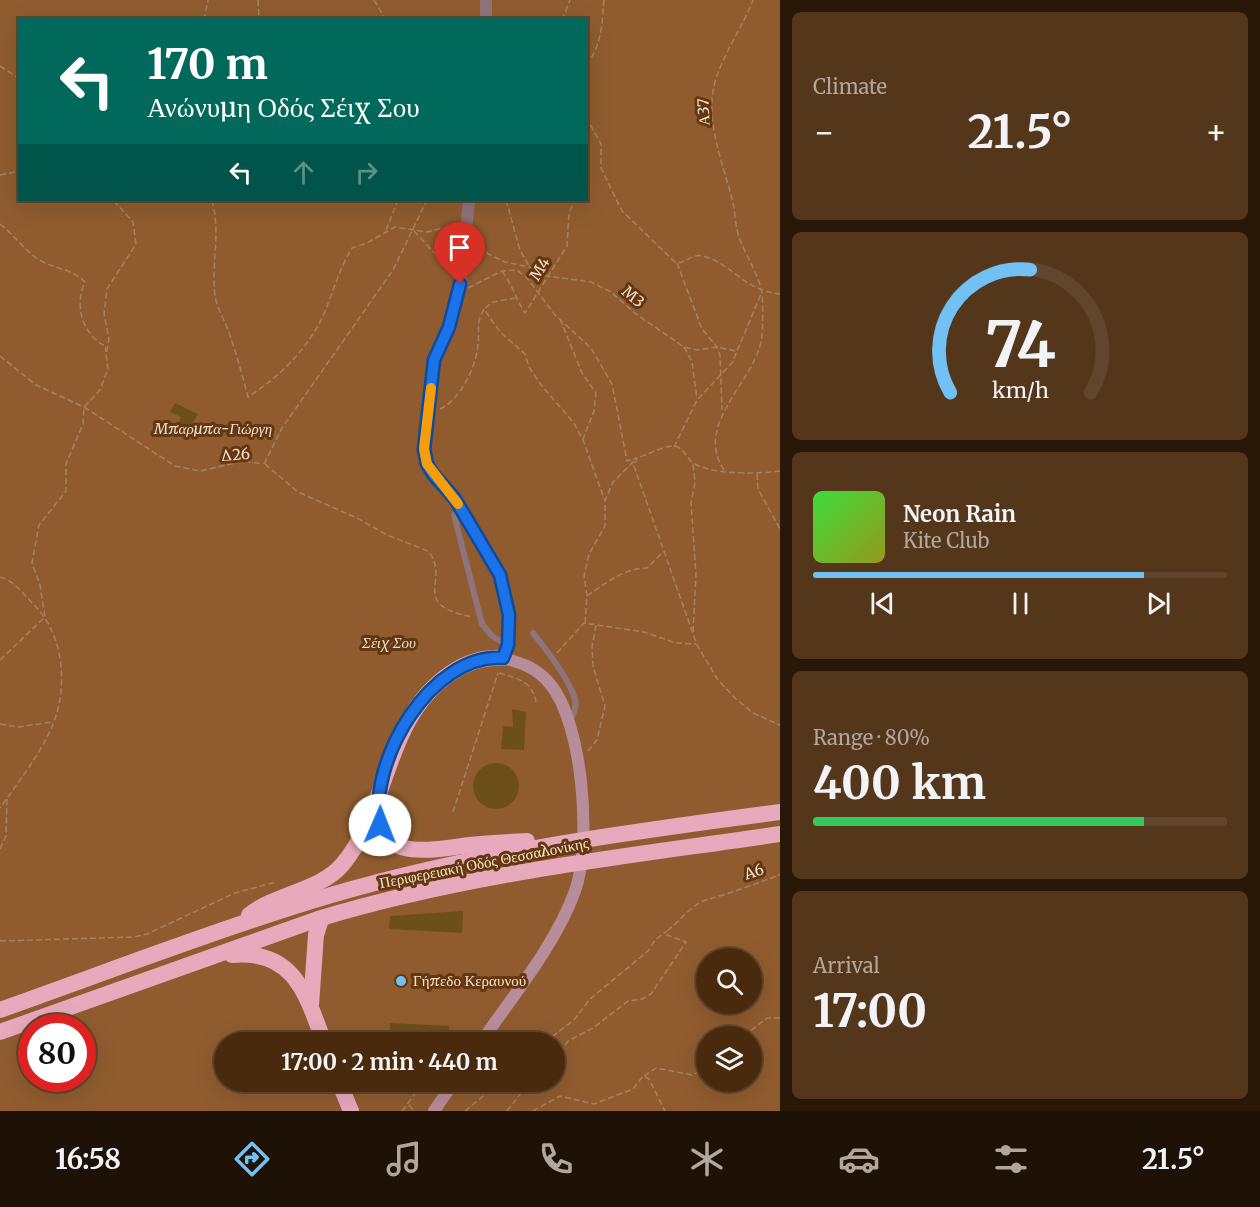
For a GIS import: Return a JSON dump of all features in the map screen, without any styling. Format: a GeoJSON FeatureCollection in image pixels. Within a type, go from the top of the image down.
{"type":"FeatureCollection","features":[{"type":"Feature","properties":{"kind":"highway"},"geometry":{"type":"LineString","coordinates":[[234,927],[256,909],[321,880],[341,866],[359,840],[403,729],[422,698],[444,678],[465,665],[481,660],[503,659]]}},
{"type":"Feature","properties":{"kind":"highway"},"geometry":{"type":"LineString","coordinates":[[383,776],[379,804],[380,825],[388,840],[403,849],[430,850],[483,843],[578,840]]}},
{"type":"Feature","properties":{"kind":"highway","name":"Περιφερειακή Οδός Θεσσαλονίκης"},"geometry":{"type":"LineString","coordinates":[[0,1010],[234,927],[369,885],[578,840],[780,812]]}},
{"type":"Feature","properties":{"kind":"highway","name":"Περιφερειακή Οδός Θεσσαλονίκης"},"geometry":{"type":"LineString","coordinates":[[0,1032],[321,919],[428,890],[530,869],[780,834]]}},
{"type":"Feature","properties":{"kind":"highway"},"geometry":{"type":"LineString","coordinates":[[311,1006],[316,935],[321,919]]}},
{"type":"Feature","properties":{"kind":"highway"},"geometry":{"type":"LineString","coordinates":[[165,975],[226,956],[262,956],[277,962],[291,974],[311,1006],[320,1032]]}},
{"type":"Feature","properties":{"kind":"highway"},"geometry":{"type":"LineString","coordinates":[[343,1092],[351,1111]]}},
{"type":"Feature","properties":{"kind":"main road"},"geometry":{"type":"LineString","coordinates":[[488,1032],[523,983],[561,920],[575,891],[584,856],[585,823],[569,723],[562,703],[546,679],[525,664],[503,659]]}},
{"type":"Feature","properties":{"kind":"main road"},"geometry":{"type":"LineString","coordinates":[[434,1111],[447,1092]]}},
{"type":"Feature","properties":{"kind":"street"},"geometry":{"type":"LineString","coordinates":[[486,0],[486,18]]}},
{"type":"Feature","properties":{"kind":"street"},"geometry":{"type":"LineString","coordinates":[[469,201],[461,278],[449,327],[434,360],[424,449],[427,464],[455,499],[500,575],[509,615],[503,659]]}},
{"type":"Feature","properties":{"kind":"lane"},"geometry":{"type":"LineString","coordinates":[[454,515],[482,624],[492,636],[503,659]]}},
{"type":"Feature","properties":{"kind":"lane"},"geometry":{"type":"LineString","coordinates":[[533,633],[553,658],[575,700],[575,712],[569,723]]}},
{"type":"Feature","properties":{"kind":"path"},"geometry":{"type":"LineString","coordinates":[[204,18],[208,0]]}},
{"type":"Feature","properties":{"kind":"path"},"geometry":{"type":"LineString","coordinates":[[258,0],[258,18]]}},
{"type":"Feature","properties":{"kind":"path"},"geometry":{"type":"LineString","coordinates":[[374,0],[385,18]]}},
{"type":"Feature","properties":{"kind":"path"},"geometry":{"type":"LineString","coordinates":[[563,18],[570,0]]}},
{"type":"Feature","properties":{"kind":"path"},"geometry":{"type":"LineString","coordinates":[[588,62],[597,46],[603,21],[604,0]]}},
{"type":"Feature","properties":{"kind":"path","name":"Α37"},"geometry":{"type":"LineString","coordinates":[[753,0],[715,84],[712,110],[717,143],[735,209],[737,229],[761,293]]}},
{"type":"Feature","properties":{"kind":"path"},"geometry":{"type":"LineString","coordinates":[[0,66],[18,78]]}},
{"type":"Feature","properties":{"kind":"path"},"geometry":{"type":"LineString","coordinates":[[588,121],[601,144],[601,168],[622,211],[676,262],[702,329],[717,347],[721,375],[722,411],[717,441],[717,461],[724,470]]}},
{"type":"Feature","properties":{"kind":"path"},"geometry":{"type":"LineString","coordinates":[[0,175],[18,171]]}},
{"type":"Feature","properties":{"kind":"path"},"geometry":{"type":"LineString","coordinates":[[106,355],[109,339],[104,314],[107,289],[136,244],[133,222],[114,201]]}},
{"type":"Feature","properties":{"kind":"path"},"geometry":{"type":"LineString","coordinates":[[212,201],[217,219],[218,245],[213,272],[215,299],[227,327],[248,397],[286,369],[308,342],[322,317],[352,248],[367,243],[395,227],[427,232],[468,223]]}},
{"type":"Feature","properties":{"kind":"path"},"geometry":{"type":"LineString","coordinates":[[386,231],[398,201]]}},
{"type":"Feature","properties":{"kind":"path","name":"Δ26"},"geometry":{"type":"LineString","coordinates":[[0,356],[36,385],[84,407],[166,460],[184,469],[200,471],[244,461],[264,464],[282,428],[393,270],[427,201]]}},
{"type":"Feature","properties":{"kind":"path"},"geometry":{"type":"LineString","coordinates":[[506,201],[520,250],[530,267]]}},
{"type":"Feature","properties":{"kind":"path","name":"M4"},"geometry":{"type":"LineString","coordinates":[[502,271],[517,270],[527,278],[536,294],[567,246],[569,213],[575,201]]}},
{"type":"Feature","properties":{"kind":"path","name":"M3"},"geometry":{"type":"LineString","coordinates":[[468,223],[488,254],[505,262],[530,267],[548,276],[591,282],[611,292],[636,314],[684,346]]}},
{"type":"Feature","properties":{"kind":"path"},"geometry":{"type":"LineString","coordinates":[[0,224],[34,256],[59,270],[74,272],[85,282],[80,293],[80,314],[93,340],[105,345],[108,369],[100,390],[84,407],[83,424],[66,464],[66,490],[39,525],[32,563],[40,585],[45,617],[57,642],[60,669],[58,705],[53,722],[0,808]]}},
{"type":"Feature","properties":{"kind":"path"},"geometry":{"type":"LineString","coordinates":[[413,230],[447,270],[461,278],[470,289],[502,271],[512,284],[516,298],[525,313],[536,294],[591,348],[612,384],[627,461],[674,447],[681,448],[693,463],[695,482],[691,503],[696,575],[693,634]]}},
{"type":"Feature","properties":{"kind":"path"},"geometry":{"type":"LineString","coordinates":[[676,262],[682,263],[697,255],[703,256],[724,265],[761,293],[780,294]]}},
{"type":"Feature","properties":{"kind":"path"},"geometry":{"type":"LineString","coordinates":[[674,447],[698,400],[732,363],[761,293]]}},
{"type":"Feature","properties":{"kind":"path"},"geometry":{"type":"LineString","coordinates":[[722,411],[746,378],[756,357],[762,334],[761,293]]}},
{"type":"Feature","properties":{"kind":"path"},"geometry":{"type":"LineString","coordinates":[[428,416],[451,405],[463,385],[473,364],[478,345],[476,323],[484,309],[493,302],[516,298]]}},
{"type":"Feature","properties":{"kind":"path"},"geometry":{"type":"LineString","coordinates":[[484,309],[512,346],[525,354],[529,367],[574,423],[583,440],[591,469],[605,501]]}},
{"type":"Feature","properties":{"kind":"path"},"geometry":{"type":"LineString","coordinates":[[560,319],[582,373],[596,393],[594,411],[583,440]]}},
{"type":"Feature","properties":{"kind":"path"},"geometry":{"type":"LineString","coordinates":[[684,346],[697,350],[717,347],[736,351]]}},
{"type":"Feature","properties":{"kind":"path"},"geometry":{"type":"LineString","coordinates":[[684,346],[692,362],[698,400]]}},
{"type":"Feature","properties":{"kind":"path"},"geometry":{"type":"LineString","coordinates":[[553,658],[585,623],[587,596],[584,576],[589,554],[605,526],[605,501],[613,482],[637,458]]}},
{"type":"Feature","properties":{"kind":"path"},"geometry":{"type":"LineString","coordinates":[[637,458],[636,474],[650,504],[697,645],[718,680],[736,699],[753,713],[780,725]]}},
{"type":"Feature","properties":{"kind":"path"},"geometry":{"type":"LineString","coordinates":[[693,463],[757,474],[780,471]]}},
{"type":"Feature","properties":{"kind":"path"},"geometry":{"type":"LineString","coordinates":[[264,464],[298,492],[357,518],[387,535],[428,551],[434,563],[436,600],[447,610],[470,617]]}},
{"type":"Feature","properties":{"kind":"path"},"geometry":{"type":"LineString","coordinates":[[757,474],[758,489],[780,529]]}},
{"type":"Feature","properties":{"kind":"path"},"geometry":{"type":"LineString","coordinates":[[587,596],[622,573],[637,568],[648,568],[665,550]]}},
{"type":"Feature","properties":{"kind":"path"},"geometry":{"type":"LineString","coordinates":[[0,577],[9,580],[45,617]]}},
{"type":"Feature","properties":{"kind":"path"},"geometry":{"type":"LineString","coordinates":[[0,660],[45,617]]}},
{"type":"Feature","properties":{"kind":"path"},"geometry":{"type":"LineString","coordinates":[[585,623],[644,632],[676,643],[697,645]]}},
{"type":"Feature","properties":{"kind":"path"},"geometry":{"type":"LineString","coordinates":[[576,761],[591,750],[602,726],[604,706],[593,666],[592,640],[597,624]]}},
{"type":"Feature","properties":{"kind":"path"},"geometry":{"type":"LineString","coordinates":[[503,659],[518,679],[528,685],[536,702]]}},
{"type":"Feature","properties":{"kind":"path"},"geometry":{"type":"LineString","coordinates":[[453,812],[503,659]]}},
{"type":"Feature","properties":{"kind":"path"},"geometry":{"type":"LineString","coordinates":[[0,724],[18,727],[53,722]]}},
{"type":"Feature","properties":{"kind":"path"},"geometry":{"type":"LineString","coordinates":[[0,849],[6,836],[7,797]]}},
{"type":"Feature","properties":{"kind":"path","name":"A6"},"geometry":{"type":"LineString","coordinates":[[558,1032],[574,1020],[580,1009],[604,986],[648,951],[655,940],[697,906],[780,875]]}},
{"type":"Feature","properties":{"kind":"path"},"geometry":{"type":"LineString","coordinates":[[0,941],[134,937],[147,934],[235,893],[276,882]]}},
{"type":"Feature","properties":{"kind":"path"},"geometry":{"type":"LineString","coordinates":[[565,1045],[568,1041],[593,1028],[628,1001],[651,994],[686,942],[667,935],[668,930]]}},
{"type":"Feature","properties":{"kind":"path"},"geometry":{"type":"LineString","coordinates":[[756,1026],[766,1018],[780,1018]]}},
{"type":"Feature","properties":{"kind":"path"},"geometry":{"type":"LineString","coordinates":[[533,1111],[560,1096],[594,1104],[633,1089],[643,1076],[656,1068],[693,1075],[696,1073]]}},
{"type":"Feature","properties":{"kind":"path"},"geometry":{"type":"LineString","coordinates":[[643,1076],[649,1079],[665,1111]]}},
{"type":"Feature","properties":{"kind":"path"},"geometry":{"type":"LineString","coordinates":[[402,1111],[417,1092]]}},
{"type":"Feature","properties":{"kind":"path"},"geometry":{"type":"LineString","coordinates":[[465,1111],[488,1092]]}},
{"type":"Feature","properties":{"kind":"path"},"geometry":{"type":"LineString","coordinates":[[507,1111],[522,1092]]}},
{"type":"Feature","properties":{"kind":"path"},"geometry":{"type":"LineString","coordinates":[[408,1105],[414,1111]]}},
{"type":"Feature","properties":{"kind":"green space","name":"Σέιχ Σου"},"geometry":{"type":"Polygon","coordinates":[[[0,0],[780,0],[780,1111],[0,1111],[0,0]]]}},
{"type":"Feature","properties":{"kind":"building"},"geometry":{"type":"Polygon","coordinates":[[[175,403],[198,414],[190,428],[179,422],[181,417],[170,412],[175,403]]]}},
{"type":"Feature","properties":{"kind":"building"},"geometry":{"type":"Polygon","coordinates":[[[512,709],[526,712],[524,750],[501,749],[503,726],[513,727],[512,709]]]}},
{"type":"Feature","properties":{"kind":"building"},"geometry":{"type":"Polygon","coordinates":[[[496,763],[512,770],[519,786],[512,802],[496,809],[480,802],[473,786],[480,770],[496,763]]]}},
{"type":"Feature","properties":{"kind":"building"},"geometry":{"type":"Polygon","coordinates":[[[463,911],[462,933],[389,929],[390,916],[463,911]]]}},
{"type":"Feature","properties":{"kind":"building"},"geometry":{"type":"Polygon","coordinates":[[[390,1023],[449,1026],[449,1032],[390,1032],[390,1023]]]}},
{"type":"Feature","properties":{"kind":"slow traffic"},"geometry":{"type":"LineString","coordinates":[[431,388],[424,436],[427,464],[458,504]]}},
{"type":"Feature","properties":{"kind":"place","name":"Γήπεδο Κεραυνού"},"geometry":{"type":"Point","coordinates":[401,981]}},
{"type":"Feature","properties":{"kind":"route"},"geometry":{"type":"LineString","coordinates":[[380,825],[378,812],[383,776],[412,712],[422,698],[456,670],[472,662],[496,657],[503,658],[510,632],[509,615],[500,575],[455,499],[433,474],[427,464],[424,449],[434,360],[449,327],[460,284]]}},
{"type":"Feature","properties":{"kind":"park label","name":"Μπαρμπα-Γιώργη"},"geometry":{"type":"Point","coordinates":[213,429]}}]}
